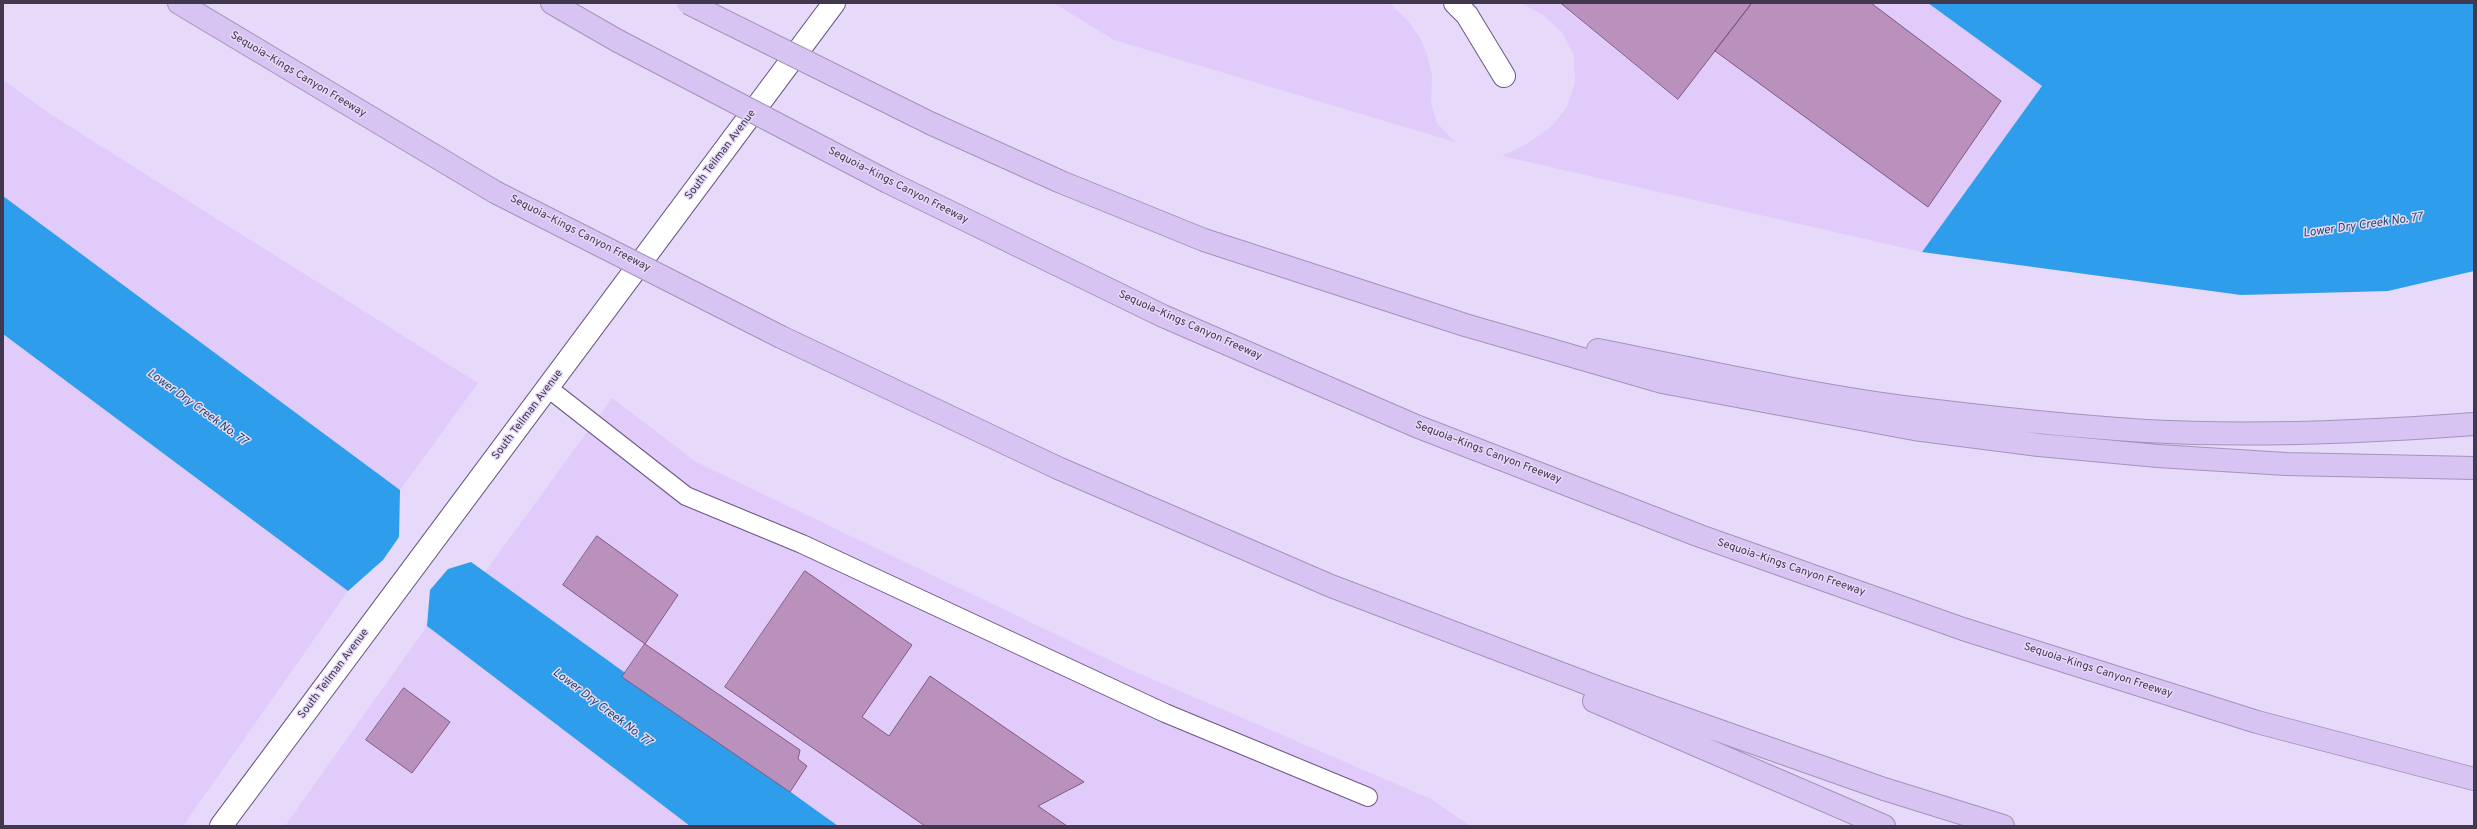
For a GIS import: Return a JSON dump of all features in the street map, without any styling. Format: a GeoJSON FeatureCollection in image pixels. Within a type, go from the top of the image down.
{"type":"FeatureCollection","features":[{"type":"Feature","properties":{"kind":"highway","name":"Sequoia–Kings Canyon Freeway"},"geometry":{"type":"LineString","coordinates":[[179,3],[495,192],[781,337],[1058,468],[1331,586],[1607,691],[1884,789],[2003,826]]}},
{"type":"Feature","properties":{"kind":"highway","name":"Sequoia–Kings Canyon Freeway"},"geometry":{"type":"LineString","coordinates":[[552,3],[618,41],[888,182],[1199,331],[1416,426],[1700,536],[1963,629],[2257,722],[2474,779]]}},
{"type":"Feature","properties":{"kind":"highway"},"geometry":{"type":"LineString","coordinates":[[688,3],[932,124],[1061,182],[1204,240],[1465,325],[1662,382],[1914,429],[2166,457],[2286,464],[2474,468]]}},
{"type":"Feature","properties":{"kind":"highway"},"geometry":{"type":"LineString","coordinates":[[1465,325],[1901,407],[2024,421],[2148,431],[2277,433],[2408,429],[2474,424]]}},
{"type":"Feature","properties":{"kind":"highway"},"geometry":{"type":"LineString","coordinates":[[1331,586],[1884,826]]}},
{"type":"Feature","properties":{"kind":"street","name":"South Teilman Avenue"},"geometry":{"type":"LineString","coordinates":[[221,826],[834,3]]}},
{"type":"Feature","properties":{"kind":"street"},"geometry":{"type":"LineString","coordinates":[[1456,3],[1467,15],[1504,76]]}},
{"type":"Feature","properties":{"kind":"lane"},"geometry":{"type":"LineString","coordinates":[[548,388],[686,496],[802,544],[1165,713],[1368,797]]}},
{"type":"Feature","properties":{"kind":"shaded area"},"geometry":{"type":"Polygon","coordinates":[[[1054,3],[1389,3],[1408,21],[1420,38],[1428,57],[1432,76],[1431,103],[1437,123],[1455,142],[1114,40],[1054,3]]]}},
{"type":"Feature","properties":{"kind":"shaded area"},"geometry":{"type":"Polygon","coordinates":[[[1521,3],[1928,3],[2042,86],[1922,252],[1502,156],[1527,144],[1551,127],[1567,107],[1575,82],[1574,56],[1562,32],[1543,15],[1521,3]]]}},
{"type":"Feature","properties":{"kind":"shaded area"},"geometry":{"type":"Polygon","coordinates":[[[3,80],[53,116],[478,383],[400,490],[3,196],[3,80]]]}},
{"type":"Feature","properties":{"kind":"shaded area"},"geometry":{"type":"Polygon","coordinates":[[[3,334],[348,591],[183,826],[3,826],[3,334]]]}},
{"type":"Feature","properties":{"kind":"shaded area"},"geometry":{"type":"Polygon","coordinates":[[[612,398],[696,462],[1124,667],[1431,799],[1470,826],[838,826],[485,572],[612,398]]]}},
{"type":"Feature","properties":{"kind":"shaded area"},"geometry":{"type":"Polygon","coordinates":[[[427,626],[626,777],[690,826],[285,826],[427,626]]]}},
{"type":"Feature","properties":{"kind":"water","name":"Lower Dry Creek No. 77"},"geometry":{"type":"Polygon","coordinates":[[[1928,3],[2474,3],[2474,271],[2388,291],[2241,295],[1922,252],[2042,86],[1928,3]]]}},
{"type":"Feature","properties":{"kind":"water","name":"Lower Dry Creek No. 77"},"geometry":{"type":"Polygon","coordinates":[[[3,196],[400,490],[399,537],[383,560],[348,591],[3,334],[3,196]]]}},
{"type":"Feature","properties":{"kind":"water","name":"Lower Dry Creek No. 77"},"geometry":{"type":"Polygon","coordinates":[[[471,562],[838,826],[690,826],[427,626],[430,590],[448,569],[471,562]]]}},
{"type":"Feature","properties":{"kind":"building"},"geometry":{"type":"Polygon","coordinates":[[[1561,3],[1752,3],[1678,99],[1561,3]]]}},
{"type":"Feature","properties":{"kind":"building"},"geometry":{"type":"Polygon","coordinates":[[[1752,3],[1871,3],[2001,101],[1928,207],[1715,51],[1752,3]]]}},
{"type":"Feature","properties":{"kind":"building"},"geometry":{"type":"Polygon","coordinates":[[[597,536],[678,595],[645,644],[563,585],[597,536]]]}},
{"type":"Feature","properties":{"kind":"building"},"geometry":{"type":"Polygon","coordinates":[[[805,571],[912,645],[862,717],[889,736],[930,676],[1084,782],[1038,806],[1067,826],[925,826],[725,687],[805,571]]]}},
{"type":"Feature","properties":{"kind":"building"},"geometry":{"type":"Polygon","coordinates":[[[645,644],[800,750],[798,759],[807,766],[790,792],[622,677],[645,644]]]}},
{"type":"Feature","properties":{"kind":"building"},"geometry":{"type":"Polygon","coordinates":[[[404,688],[450,722],[412,773],[366,740],[404,688]]]}}]}
